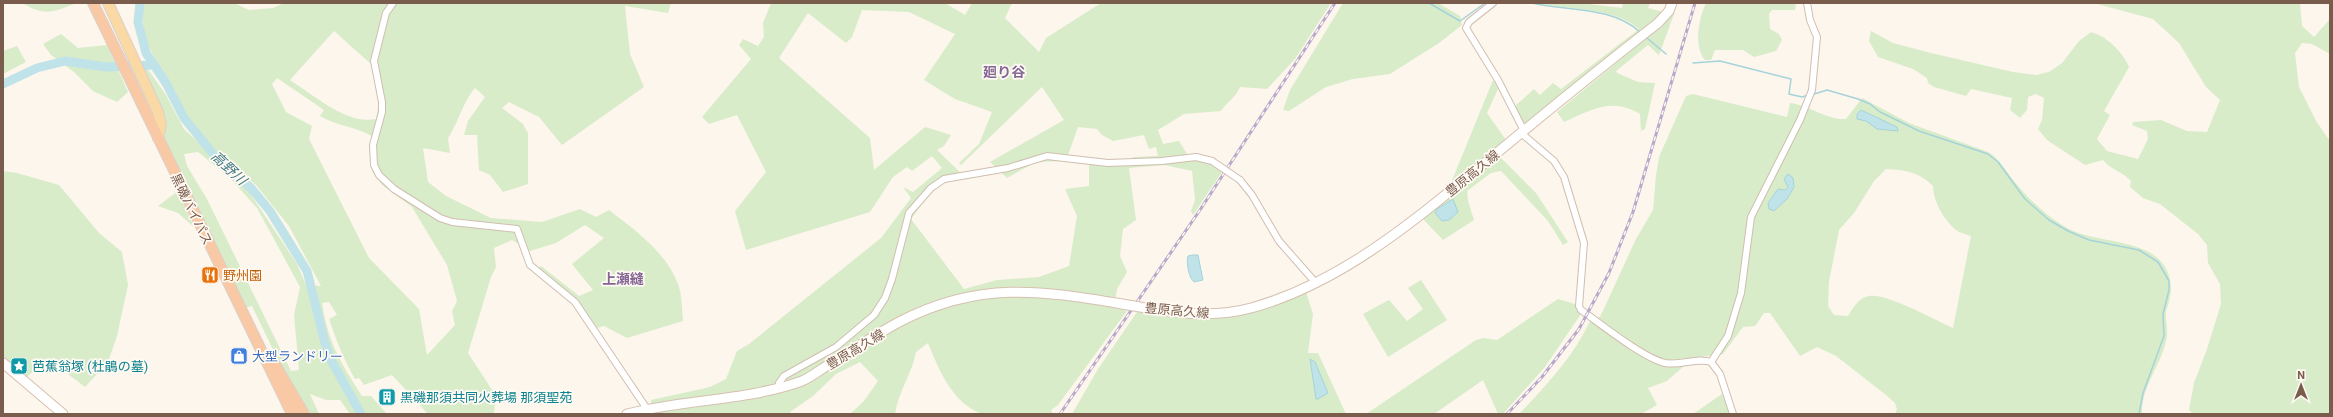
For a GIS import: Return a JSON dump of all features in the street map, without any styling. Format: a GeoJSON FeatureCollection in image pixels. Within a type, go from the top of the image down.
{"type":"FeatureCollection","features":[{"type":"Feature","properties":{"kind":"highway","name":"黒磯バイパス"},"geometry":{"type":"LineString","coordinates":[[93,3],[230,289],[292,414]]}},
{"type":"Feature","properties":{"kind":"highway"},"geometry":{"type":"LineString","coordinates":[[230,289],[236,309],[287,414]]}},
{"type":"Feature","properties":{"kind":"highway"},"geometry":{"type":"LineString","coordinates":[[249,327],[265,348],[304,414]]}},
{"type":"Feature","properties":{"kind":"main road"},"geometry":{"type":"LineString","coordinates":[[108,3],[133,54],[161,121],[158,138]]}},
{"type":"Feature","properties":{"kind":"main road","name":"豊原高久線"},"geometry":{"type":"LineString","coordinates":[[627,414],[647,409],[778,388],[804,380],[901,321],[952,302],[992,293],[1035,291],[1152,309],[1197,314],[1231,312],[1276,299],[1316,282],[1358,259],[1383,242],[1658,23],[1669,11],[1672,3]]}},
{"type":"Feature","properties":{"kind":"main road"},"geometry":{"type":"LineString","coordinates":[[3,363],[63,414]]}},
{"type":"Feature","properties":{"kind":"street"},"geometry":{"type":"LineString","coordinates":[[393,3],[386,13],[374,61],[382,102],[382,112],[372,145],[374,165],[379,175],[394,188],[440,218],[452,222],[516,229],[530,265],[575,302],[647,409]]}},
{"type":"Feature","properties":{"kind":"street"},"geometry":{"type":"LineString","coordinates":[[1493,3],[1469,22],[1466,28],[1498,80],[1523,132],[1554,161],[1564,177],[1584,243],[1579,306],[1581,310],[1643,353],[1665,363],[1675,364],[1704,360],[1712,362],[1720,374],[1733,414]]}},
{"type":"Feature","properties":{"kind":"street"},"geometry":{"type":"LineString","coordinates":[[1712,362],[1728,336],[1741,293],[1751,217],[1761,194],[1788,147],[1811,95],[1817,37],[1810,20],[1807,3]]}},
{"type":"Feature","properties":{"kind":"street"},"geometry":{"type":"LineString","coordinates":[[778,388],[778,383],[784,376],[836,347],[874,316],[885,298],[892,280],[909,213],[931,188],[944,179],[1008,168],[1047,156],[1108,163],[1162,161],[1196,157],[1212,161],[1240,180],[1252,195],[1278,241],[1316,282]]}},
{"type":"Feature","properties":{"kind":"green space"},"geometry":{"type":"Polygon","coordinates":[[[22,3],[76,3],[49,12],[36,10],[22,3]]]}},
{"type":"Feature","properties":{"kind":"green space"},"geometry":{"type":"Polygon","coordinates":[[[144,3],[234,3],[249,10],[273,8],[284,3],[671,3],[668,13],[625,6],[630,54],[644,87],[562,145],[539,117],[509,102],[502,108],[523,124],[528,133],[528,184],[503,192],[490,175],[479,170],[477,135],[464,135],[468,121],[485,97],[475,88],[467,100],[448,138],[450,153],[423,148],[428,182],[446,196],[491,218],[542,222],[580,209],[596,217],[609,210],[649,242],[673,272],[678,284],[682,302],[683,321],[627,338],[604,326],[597,328],[574,296],[537,269],[541,266],[579,296],[593,290],[572,264],[604,238],[585,225],[556,243],[530,251],[512,240],[494,248],[496,267],[491,277],[468,353],[496,396],[494,414],[428,414],[392,375],[364,385],[359,378],[355,379],[334,335],[329,319],[337,315],[329,302],[322,303],[328,330],[336,352],[362,396],[371,396],[387,414],[350,414],[340,400],[326,400],[310,394],[319,414],[310,414],[278,360],[252,306],[244,308],[132,71],[147,68],[166,95],[184,129],[249,192],[297,264],[306,285],[321,286],[289,226],[256,185],[218,153],[188,120],[145,40],[142,13],[144,3]],[[334,31],[290,80],[320,101],[353,118],[365,120],[376,119],[379,102],[372,65],[334,31]],[[277,78],[272,84],[286,112],[312,126],[309,139],[369,258],[419,309],[427,355],[455,325],[452,311],[457,301],[447,265],[412,207],[382,185],[372,171],[369,148],[372,136],[359,130],[332,122],[320,116],[324,110],[277,78]],[[198,152],[184,154],[187,166],[207,199],[291,371],[299,370],[294,315],[300,287],[257,208],[230,178],[198,152]]]}},
{"type":"Feature","properties":{"kind":"green space"},"geometry":{"type":"Polygon","coordinates":[[[771,3],[945,3],[965,15],[972,3],[1012,3],[1005,18],[1039,52],[1046,38],[1101,3],[1331,3],[1295,59],[1267,89],[1240,87],[1236,94],[1221,111],[1184,114],[1158,130],[1163,144],[1179,141],[1187,154],[1210,164],[1222,172],[1193,215],[1191,211],[1195,200],[1192,171],[1164,165],[1129,168],[1136,220],[1123,229],[1120,256],[1127,272],[1117,289],[1114,308],[1127,311],[1058,405],[1051,410],[1053,414],[1003,415],[979,413],[969,407],[953,392],[942,374],[928,343],[916,352],[899,398],[895,414],[850,414],[864,401],[878,381],[860,362],[836,374],[813,396],[790,412],[791,414],[646,414],[651,412],[651,400],[710,387],[726,379],[737,351],[749,344],[881,238],[911,198],[903,187],[913,192],[942,168],[932,156],[912,171],[907,167],[893,177],[870,212],[746,250],[735,211],[766,172],[737,115],[709,124],[702,117],[751,59],[739,45],[743,39],[758,46],[764,37],[763,23],[771,3]],[[862,10],[852,37],[846,43],[808,13],[779,58],[870,138],[874,170],[925,127],[951,135],[944,146],[937,150],[966,178],[943,182],[930,193],[911,219],[964,289],[997,280],[1039,277],[1069,266],[1077,216],[1065,189],[1089,186],[1089,160],[1127,161],[1134,157],[1158,156],[1156,147],[1149,149],[1144,135],[1113,141],[1102,135],[1097,129],[1078,127],[1066,161],[1036,162],[1007,178],[990,162],[1064,120],[1042,87],[961,165],[959,163],[979,144],[992,112],[955,99],[924,80],[955,34],[909,12],[862,10]]]}},
{"type":"Feature","properties":{"kind":"green space"},"geometry":{"type":"Polygon","coordinates":[[[1343,3],[1438,3],[1460,16],[1462,25],[1439,43],[1390,74],[1353,79],[1326,87],[1289,111],[1283,110],[1290,90],[1343,3]]]}},
{"type":"Feature","properties":{"kind":"green space"},"geometry":{"type":"Polygon","coordinates":[[[1538,3],[1581,3],[1622,8],[1623,3],[1650,3],[1648,8],[1663,12],[1658,19],[1524,125],[1515,106],[1534,89],[1540,95],[1553,83],[1561,89],[1639,29],[1629,22],[1604,13],[1538,3]]]}},
{"type":"Feature","properties":{"kind":"green space"},"geometry":{"type":"Polygon","coordinates":[[[1706,3],[1796,3],[1795,10],[1772,10],[1769,14],[1770,29],[1779,34],[1782,40],[1776,51],[1754,57],[1743,50],[1715,50],[1711,60],[1705,60],[1699,47],[1698,32],[1701,16],[1706,3]]]}},
{"type":"Feature","properties":{"kind":"green space"},"geometry":{"type":"Polygon","coordinates":[[[2083,3],[2300,3],[2302,26],[2314,37],[2330,19],[2330,54],[2312,44],[2302,43],[2295,53],[2299,87],[2316,121],[2330,141],[2330,414],[2193,414],[2189,410],[2194,383],[2207,349],[2221,304],[2220,284],[2208,263],[2207,245],[2198,234],[2160,204],[2143,198],[2130,187],[2131,181],[2128,178],[2103,160],[2085,165],[2047,140],[2038,129],[2042,120],[2044,98],[2036,94],[2028,97],[2027,110],[2020,118],[2010,110],[2012,98],[1971,89],[1966,96],[1934,87],[1928,83],[1927,78],[1913,69],[1878,57],[1869,41],[1871,31],[1893,43],[2013,72],[2036,75],[2049,72],[2062,63],[2079,41],[2091,32],[2097,34],[2113,45],[2123,56],[2129,67],[2104,111],[2110,115],[2097,139],[2107,151],[2138,159],[2148,139],[2147,131],[2132,125],[2133,122],[2161,120],[2187,131],[2207,132],[2220,100],[2206,87],[2179,43],[2153,19],[2097,4],[2083,3]]]}},
{"type":"Feature","properties":{"kind":"green space"},"geometry":{"type":"Polygon","coordinates":[[[1671,13],[1674,14],[1659,55],[1648,45],[1616,71],[1617,73],[1638,82],[1655,83],[1645,129],[1641,131],[1640,114],[1620,106],[1602,107],[1564,122],[1557,112],[1661,26],[1671,13]]]}},
{"type":"Feature","properties":{"kind":"green space"},"geometry":{"type":"Polygon","coordinates":[[[61,34],[78,48],[107,45],[128,92],[117,102],[93,91],[74,72],[51,55],[43,44],[61,34]]]}},
{"type":"Feature","properties":{"kind":"green space"},"geometry":{"type":"Polygon","coordinates":[[[17,46],[26,62],[3,74],[3,51],[17,46]]]}},
{"type":"Feature","properties":{"kind":"green space"},"geometry":{"type":"Polygon","coordinates":[[[1493,80],[1498,89],[1487,113],[1506,140],[1451,183],[1493,80]]]}},
{"type":"Feature","properties":{"kind":"green space"},"geometry":{"type":"Polygon","coordinates":[[[1693,94],[1787,117],[1790,103],[1797,104],[1839,119],[1846,119],[1862,98],[1909,123],[1988,152],[2000,162],[2032,201],[2046,214],[2069,229],[2083,234],[2132,245],[2147,251],[2159,259],[2167,271],[2171,288],[2166,312],[2167,336],[2165,346],[2148,384],[2142,414],[1895,414],[1897,409],[1895,403],[1836,356],[1817,347],[1800,356],[1770,313],[1764,313],[1755,326],[1743,327],[1723,354],[1693,358],[1667,381],[1648,388],[1657,405],[1641,414],[1519,414],[1549,382],[1567,359],[1590,321],[1594,323],[1601,315],[1636,239],[1653,210],[1659,157],[1686,96],[1693,94]],[[1886,169],[1874,181],[1854,213],[1839,230],[1829,282],[1828,306],[1834,315],[1848,316],[1856,304],[1862,299],[1869,296],[1877,296],[1899,303],[1953,328],[1971,236],[1961,233],[1947,221],[1937,204],[1933,192],[1933,186],[1928,181],[1911,173],[1886,169]],[[1793,178],[1787,183],[1787,189],[1778,189],[1768,203],[1787,199],[1794,187],[1793,178]]]}},
{"type":"Feature","properties":{"kind":"green space"},"geometry":{"type":"Polygon","coordinates":[[[1499,156],[1536,193],[1568,242],[1563,245],[1548,221],[1501,171],[1491,173],[1467,191],[1468,201],[1474,220],[1443,240],[1423,219],[1439,203],[1499,156]]]}},
{"type":"Feature","properties":{"kind":"green space"},"geometry":{"type":"Polygon","coordinates":[[[3,171],[17,173],[59,185],[99,233],[122,252],[128,285],[117,336],[108,362],[85,387],[47,358],[27,377],[3,357],[3,171]]]}},
{"type":"Feature","properties":{"kind":"green space"},"geometry":{"type":"Polygon","coordinates":[[[178,191],[194,227],[178,213],[158,206],[178,191]]]}},
{"type":"Feature","properties":{"kind":"green space"},"geometry":{"type":"Polygon","coordinates":[[[1421,280],[1447,320],[1388,357],[1363,314],[1389,300],[1407,321],[1423,309],[1408,288],[1421,280]]]}},
{"type":"Feature","properties":{"kind":"green space"},"geometry":{"type":"Polygon","coordinates":[[[1306,292],[1313,314],[1308,353],[1318,353],[1346,414],[1072,414],[1098,369],[1137,312],[1184,318],[1211,318],[1247,311],[1306,292]]]}},
{"type":"Feature","properties":{"kind":"green space"},"geometry":{"type":"Polygon","coordinates":[[[1558,299],[1578,305],[1577,310],[1581,314],[1545,367],[1503,414],[1498,414],[1483,380],[1434,414],[1366,414],[1476,340],[1484,338],[1497,340],[1558,299]]]}},
{"type":"Feature","properties":{"kind":"green space"},"geometry":{"type":"Polygon","coordinates":[[[1722,394],[1730,414],[1693,414],[1722,394]]]}},
{"type":"Feature","properties":{"kind":"water"},"geometry":{"type":"Polygon","coordinates":[[[1861,110],[1897,127],[1898,131],[1877,129],[1866,121],[1857,119],[1857,114],[1861,110]]]}},
{"type":"Feature","properties":{"kind":"water"},"geometry":{"type":"Polygon","coordinates":[[[1788,174],[1793,178],[1794,187],[1787,199],[1774,211],[1769,209],[1768,203],[1778,189],[1785,190],[1788,187],[1784,179],[1788,174]]]}},
{"type":"Feature","properties":{"kind":"water"},"geometry":{"type":"Polygon","coordinates":[[[1453,199],[1458,212],[1449,220],[1442,221],[1435,213],[1437,209],[1453,199]]]}},
{"type":"Feature","properties":{"kind":"water"},"geometry":{"type":"Polygon","coordinates":[[[1198,255],[1203,280],[1194,282],[1192,280],[1188,270],[1187,259],[1188,256],[1198,255]]]}},
{"type":"Feature","properties":{"kind":"water"},"geometry":{"type":"Polygon","coordinates":[[[1310,359],[1315,362],[1328,393],[1318,399],[1316,399],[1310,359]]]}},
{"type":"Feature","properties":{"kind":"waterway","name":"高野川"},"geometry":{"type":"LineString","coordinates":[[140,3],[138,22],[146,53],[166,83],[184,118],[218,160],[251,188],[270,211],[307,271],[325,343],[331,360],[361,414]]}},
{"type":"Feature","properties":{"kind":"waterway"},"geometry":{"type":"LineString","coordinates":[[1429,3],[1460,21],[1485,3]]}},
{"type":"Feature","properties":{"kind":"waterway"},"geometry":{"type":"LineString","coordinates":[[1532,3],[1602,14],[1629,24],[1640,32]]}},
{"type":"Feature","properties":{"kind":"waterway"},"geometry":{"type":"LineString","coordinates":[[1647,38],[1666,54]]}},
{"type":"Feature","properties":{"kind":"waterway","name":"高野川"},"geometry":{"type":"LineString","coordinates":[[3,84],[37,68],[65,61],[106,67],[154,65]]}},
{"type":"Feature","properties":{"kind":"waterway"},"geometry":{"type":"LineString","coordinates":[[1693,63],[1720,61],[1791,79],[1789,94],[1802,97],[1808,95]]}},
{"type":"Feature","properties":{"kind":"waterway"},"geometry":{"type":"LineString","coordinates":[[1811,95],[1827,90],[1858,99],[1870,104],[1880,112],[1919,131],[1988,154],[1998,162],[2025,199],[2049,220],[2068,231],[2089,240],[2139,250],[2158,262],[2169,281],[2169,290],[2163,314],[2164,336],[2143,393],[2139,414]]}},
{"type":"Feature","properties":{"kind":"railway"},"geometry":{"type":"LineString","coordinates":[[1060,414],[1200,210],[1335,3]]}},
{"type":"Feature","properties":{"kind":"railway"},"geometry":{"type":"LineString","coordinates":[[1507,414],[1542,377],[1579,329],[1609,273],[1633,212],[1695,3]]}},
{"type":"Feature","properties":{"kind":"place","name":"野州園"},"geometry":{"type":"Point","coordinates":[210,275]}},
{"type":"Feature","properties":{"kind":"place","name":"大型ランドリー"},"geometry":{"type":"Point","coordinates":[239,356]}},
{"type":"Feature","properties":{"kind":"place","name":"芭蕉翁塚 (杜鵑の墓)"},"geometry":{"type":"Point","coordinates":[19,366]}},
{"type":"Feature","properties":{"kind":"place","name":"黒磯那須共同火葬場 那須聖苑"},"geometry":{"type":"Point","coordinates":[387,397]}},
{"type":"Feature","properties":{"kind":"district","name":"廻り谷"},"geometry":{"type":"Point","coordinates":[1004,72]}},
{"type":"Feature","properties":{"kind":"district","name":"上瀬縫"},"geometry":{"type":"Point","coordinates":[623,279]}}]}
